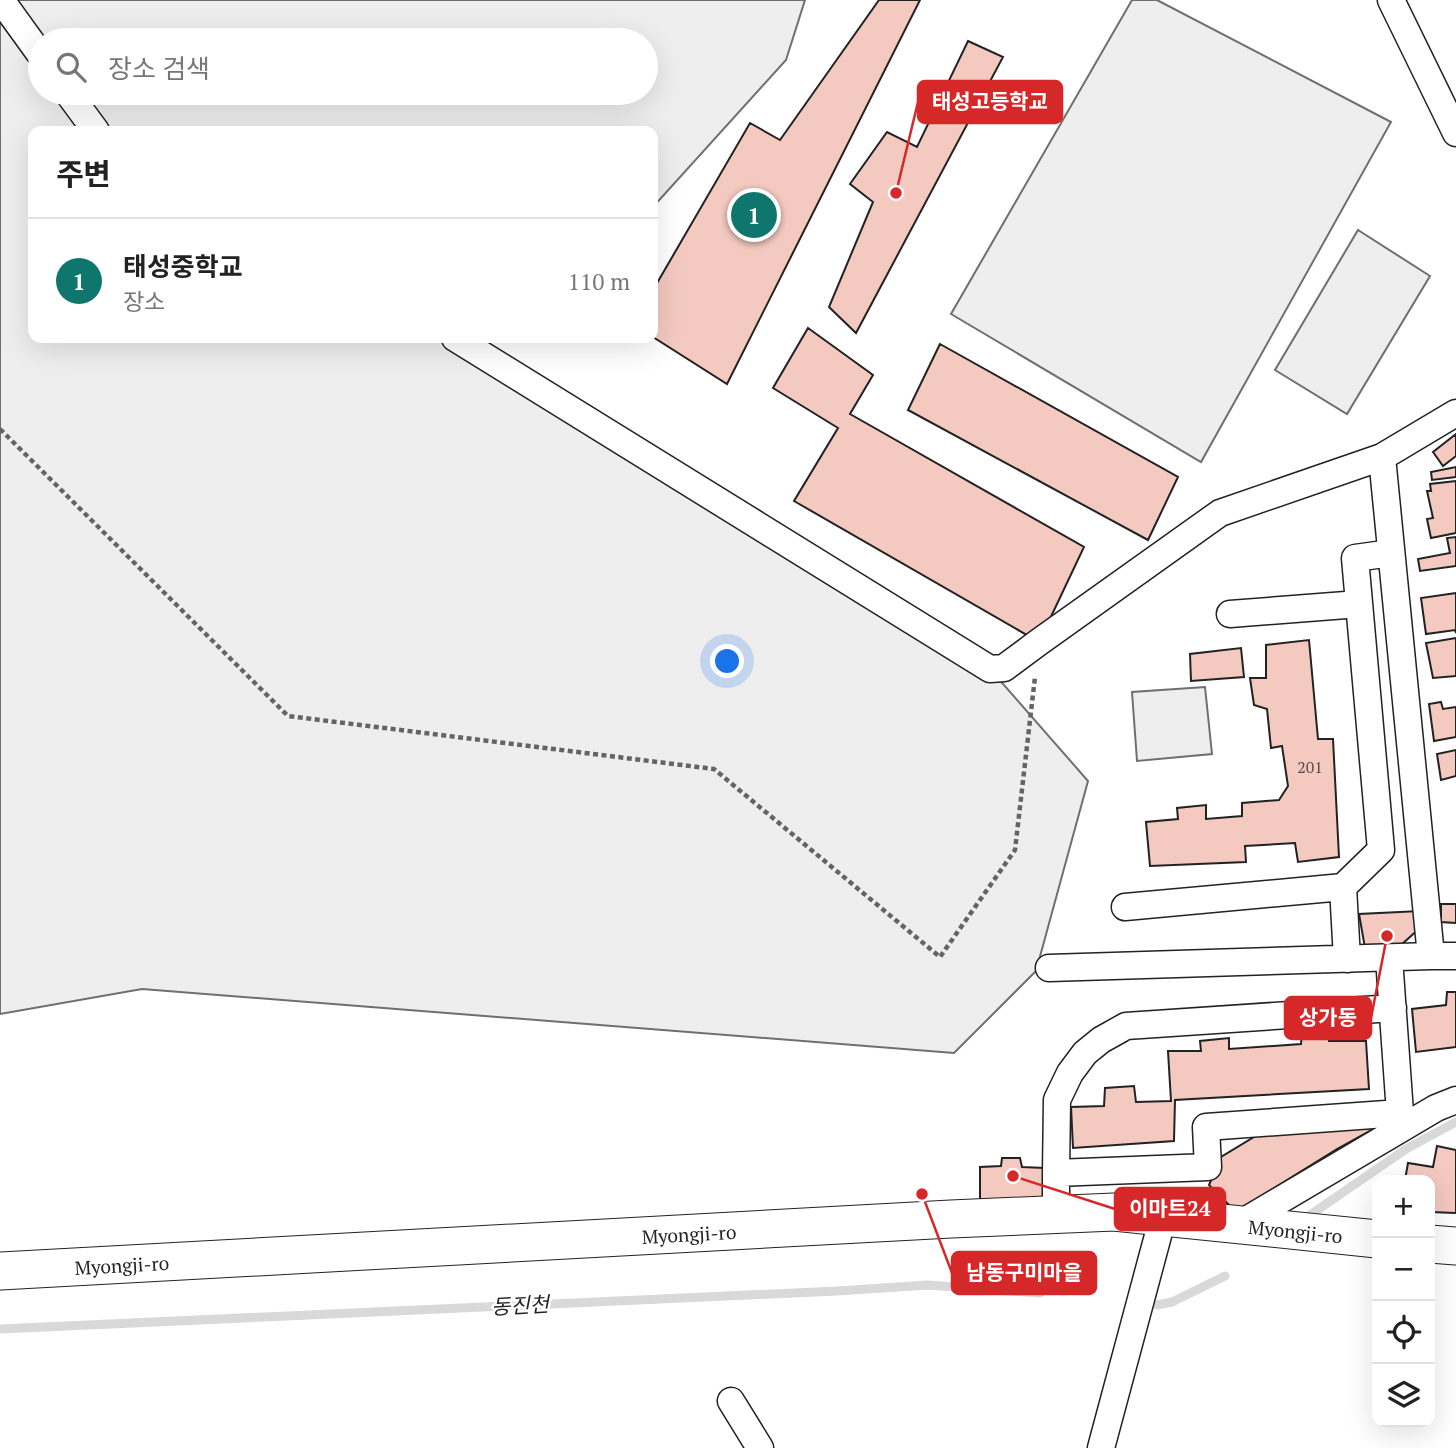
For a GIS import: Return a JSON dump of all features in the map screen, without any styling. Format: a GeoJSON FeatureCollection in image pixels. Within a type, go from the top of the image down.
{"type":"FeatureCollection","features":[{"type":"Feature","properties":{"kind":"main road","name":"Myongji-ro"},"geometry":{"type":"LineString","coordinates":[[0,1270],[1114,1212],[1372,1238]]}},
{"type":"Feature","properties":{"kind":"main road"},"geometry":{"type":"LineString","coordinates":[[1435,1245],[1456,1247]]}},
{"type":"Feature","properties":{"kind":"street"},"geometry":{"type":"LineString","coordinates":[[1,0],[28,37]]}},
{"type":"Feature","properties":{"kind":"street"},"geometry":{"type":"LineString","coordinates":[[1391,0],[1456,134]]}},
{"type":"Feature","properties":{"kind":"street"},"geometry":{"type":"LineString","coordinates":[[77,105],[92,126]]}},
{"type":"Feature","properties":{"kind":"street"},"geometry":{"type":"LineString","coordinates":[[463,343],[990,669],[1004,668],[1220,513],[1382,457],[1456,413]]}},
{"type":"Feature","properties":{"kind":"street"},"geometry":{"type":"LineString","coordinates":[[1049,968],[1444,956],[1391,552],[1382,457]]}},
{"type":"Feature","properties":{"kind":"street"},"geometry":{"type":"LineString","coordinates":[[1125,907],[1343,887],[1381,850],[1355,558],[1391,552]]}},
{"type":"Feature","properties":{"kind":"street"},"geometry":{"type":"LineString","coordinates":[[1230,614],[1359,604]]}},
{"type":"Feature","properties":{"kind":"street"},"geometry":{"type":"LineString","coordinates":[[1343,887],[1347,959]]}},
{"type":"Feature","properties":{"kind":"street"},"geometry":{"type":"LineString","coordinates":[[1056,1173],[1208,1167],[1206,1127],[1400,1113],[1390,958]]}},
{"type":"Feature","properties":{"kind":"street"},"geometry":{"type":"LineString","coordinates":[[1056,1215],[1057,1100],[1070,1073],[1085,1053],[1101,1040],[1126,1026],[1393,1008]]}},
{"type":"Feature","properties":{"kind":"street"},"geometry":{"type":"LineString","coordinates":[[1238,1225],[1436,1108],[1456,1100]]}},
{"type":"Feature","properties":{"kind":"street"},"geometry":{"type":"LineString","coordinates":[[1101,1448],[1163,1217]]}},
{"type":"Feature","properties":{"kind":"street"},"geometry":{"type":"LineString","coordinates":[[731,1401],[760,1448]]}},
{"type":"Feature","properties":{"kind":"path"},"geometry":{"type":"LineString","coordinates":[[0,429],[288,716],[714,769],[940,957],[1015,850],[1039,642]]}},
{"type":"Feature","properties":{"kind":"shaded area"},"geometry":{"type":"Polygon","coordinates":[[[0,0],[805,0],[786,60],[658,201],[658,126],[28,126],[28,343],[482,343],[478,352],[990,669],[1088,781],[1036,971],[954,1053],[142,989],[0,1014],[0,0]]]}},
{"type":"Feature","properties":{"kind":"shaded area"},"geometry":{"type":"Polygon","coordinates":[[[1132,0],[1157,0],[1391,122],[1201,462],[951,314],[1132,0]]]}},
{"type":"Feature","properties":{"kind":"shaded area"},"geometry":{"type":"Polygon","coordinates":[[[1358,230],[1430,276],[1347,414],[1275,370],[1358,230]]]}},
{"type":"Feature","properties":{"kind":"shaded area"},"geometry":{"type":"Polygon","coordinates":[[[1205,687],[1212,754],[1137,761],[1132,692],[1205,687]]]}},
{"type":"Feature","properties":{"kind":"building"},"geometry":{"type":"Polygon","coordinates":[[[879,0],[920,0],[727,384],[658,340],[658,281],[750,123],[780,140],[879,0]]]}},
{"type":"Feature","properties":{"kind":"building"},"geometry":{"type":"Polygon","coordinates":[[[968,41],[1003,57],[856,333],[829,307],[873,202],[850,184],[887,132],[917,147],[968,41]]]}},
{"type":"Feature","properties":{"kind":"building"},"geometry":{"type":"Polygon","coordinates":[[[808,328],[873,375],[850,414],[1084,547],[1039,642],[794,501],[838,428],[773,388],[808,328]]]}},
{"type":"Feature","properties":{"kind":"building"},"geometry":{"type":"Polygon","coordinates":[[[940,344],[1178,477],[1148,540],[908,410],[940,344]]]}},
{"type":"Feature","properties":{"kind":"building"},"geometry":{"type":"Polygon","coordinates":[[[1456,434],[1456,456],[1443,466],[1433,452],[1456,434]]]}},
{"type":"Feature","properties":{"kind":"building"},"geometry":{"type":"Polygon","coordinates":[[[1456,467],[1456,477],[1432,480],[1431,472],[1456,467]]]}},
{"type":"Feature","properties":{"kind":"building"},"geometry":{"type":"Polygon","coordinates":[[[1456,481],[1456,533],[1431,538],[1427,519],[1433,518],[1427,491],[1431,491],[1430,484],[1456,481]]]}},
{"type":"Feature","properties":{"kind":"building"},"geometry":{"type":"Polygon","coordinates":[[[1456,537],[1456,566],[1420,571],[1418,559],[1450,553],[1447,538],[1456,537]]]}},
{"type":"Feature","properties":{"kind":"building"},"geometry":{"type":"Polygon","coordinates":[[[1456,593],[1456,633],[1455,630],[1426,634],[1421,598],[1456,593]]]}},
{"type":"Feature","properties":{"kind":"building"},"geometry":{"type":"Polygon","coordinates":[[[1456,638],[1456,676],[1433,678],[1426,643],[1456,638]]]}},
{"type":"Feature","properties":{"kind":"building"},"geometry":{"type":"Polygon","coordinates":[[[1309,640],[1318,739],[1333,739],[1339,857],[1298,862],[1295,843],[1245,846],[1246,862],[1150,866],[1146,822],[1178,819],[1177,808],[1206,805],[1206,819],[1242,816],[1242,803],[1279,800],[1288,786],[1282,746],[1271,748],[1267,709],[1254,705],[1250,678],[1266,678],[1266,645],[1309,640]]]}},
{"type":"Feature","properties":{"kind":"building"},"geometry":{"type":"Polygon","coordinates":[[[1241,648],[1244,677],[1191,681],[1190,654],[1241,648]]]}},
{"type":"Feature","properties":{"kind":"building"},"geometry":{"type":"Polygon","coordinates":[[[1441,702],[1443,709],[1456,707],[1456,737],[1434,741],[1429,704],[1441,702]]]}},
{"type":"Feature","properties":{"kind":"building"},"geometry":{"type":"Polygon","coordinates":[[[1456,750],[1456,776],[1441,780],[1437,754],[1456,750]]]}},
{"type":"Feature","properties":{"kind":"building"},"geometry":{"type":"Polygon","coordinates":[[[1441,904],[1456,904],[1456,923],[1441,922],[1441,904]]]}},
{"type":"Feature","properties":{"kind":"building"},"geometry":{"type":"Polygon","coordinates":[[[1420,911],[1421,927],[1401,945],[1365,948],[1359,914],[1420,911]]]}},
{"type":"Feature","properties":{"kind":"building"},"geometry":{"type":"Polygon","coordinates":[[[1447,992],[1456,992],[1456,1047],[1416,1052],[1412,1009],[1446,1005],[1447,992]]]}},
{"type":"Feature","properties":{"kind":"building"},"geometry":{"type":"Polygon","coordinates":[[[1328,1029],[1329,1041],[1366,1041],[1369,1089],[1175,1100],[1174,1141],[1073,1148],[1071,1107],[1104,1106],[1105,1088],[1134,1086],[1136,1102],[1171,1101],[1168,1051],[1201,1051],[1200,1041],[1229,1038],[1229,1049],[1301,1044],[1302,1031],[1328,1029]]]}},
{"type":"Feature","properties":{"kind":"building"},"geometry":{"type":"Polygon","coordinates":[[[1379,1126],[1236,1212],[1209,1185],[1221,1157],[1264,1131],[1379,1126]]]}},
{"type":"Feature","properties":{"kind":"building"},"geometry":{"type":"Polygon","coordinates":[[[1437,1146],[1456,1150],[1456,1213],[1435,1212],[1435,1175],[1406,1175],[1408,1163],[1433,1167],[1437,1146]]]}},
{"type":"Feature","properties":{"kind":"building"},"geometry":{"type":"Polygon","coordinates":[[[1002,1158],[1020,1158],[1022,1167],[1045,1168],[1045,1202],[980,1203],[980,1167],[1001,1166],[1002,1158]]]}},
{"type":"Feature","properties":{"kind":"waterway","name":"동진천"},"geometry":{"type":"LineString","coordinates":[[1310,1215],[1406,1149],[1456,1122]]}},
{"type":"Feature","properties":{"kind":"waterway","name":"동진천"},"geometry":{"type":"LineString","coordinates":[[1157,1305],[1172,1302],[1225,1276]]}},
{"type":"Feature","properties":{"kind":"waterway","name":"동진천"},"geometry":{"type":"LineString","coordinates":[[0,1329],[928,1285],[1040,1293]]}},
{"type":"Feature","properties":{"kind":"place","name":"태성고등학교"},"geometry":{"type":"Point","coordinates":[896,193]}},
{"type":"Feature","properties":{"kind":"place","name":"태성중학교"},"geometry":{"type":"Point","coordinates":[754,215]}},
{"type":"Feature","properties":{"kind":"place","name":"상가동"},"geometry":{"type":"Point","coordinates":[1387,936]}},
{"type":"Feature","properties":{"kind":"place","name":"이마트24"},"geometry":{"type":"Point","coordinates":[1013,1176]}},
{"type":"Feature","properties":{"kind":"place","name":"남동구미마을"},"geometry":{"type":"Point","coordinates":[922,1194]}}]}
